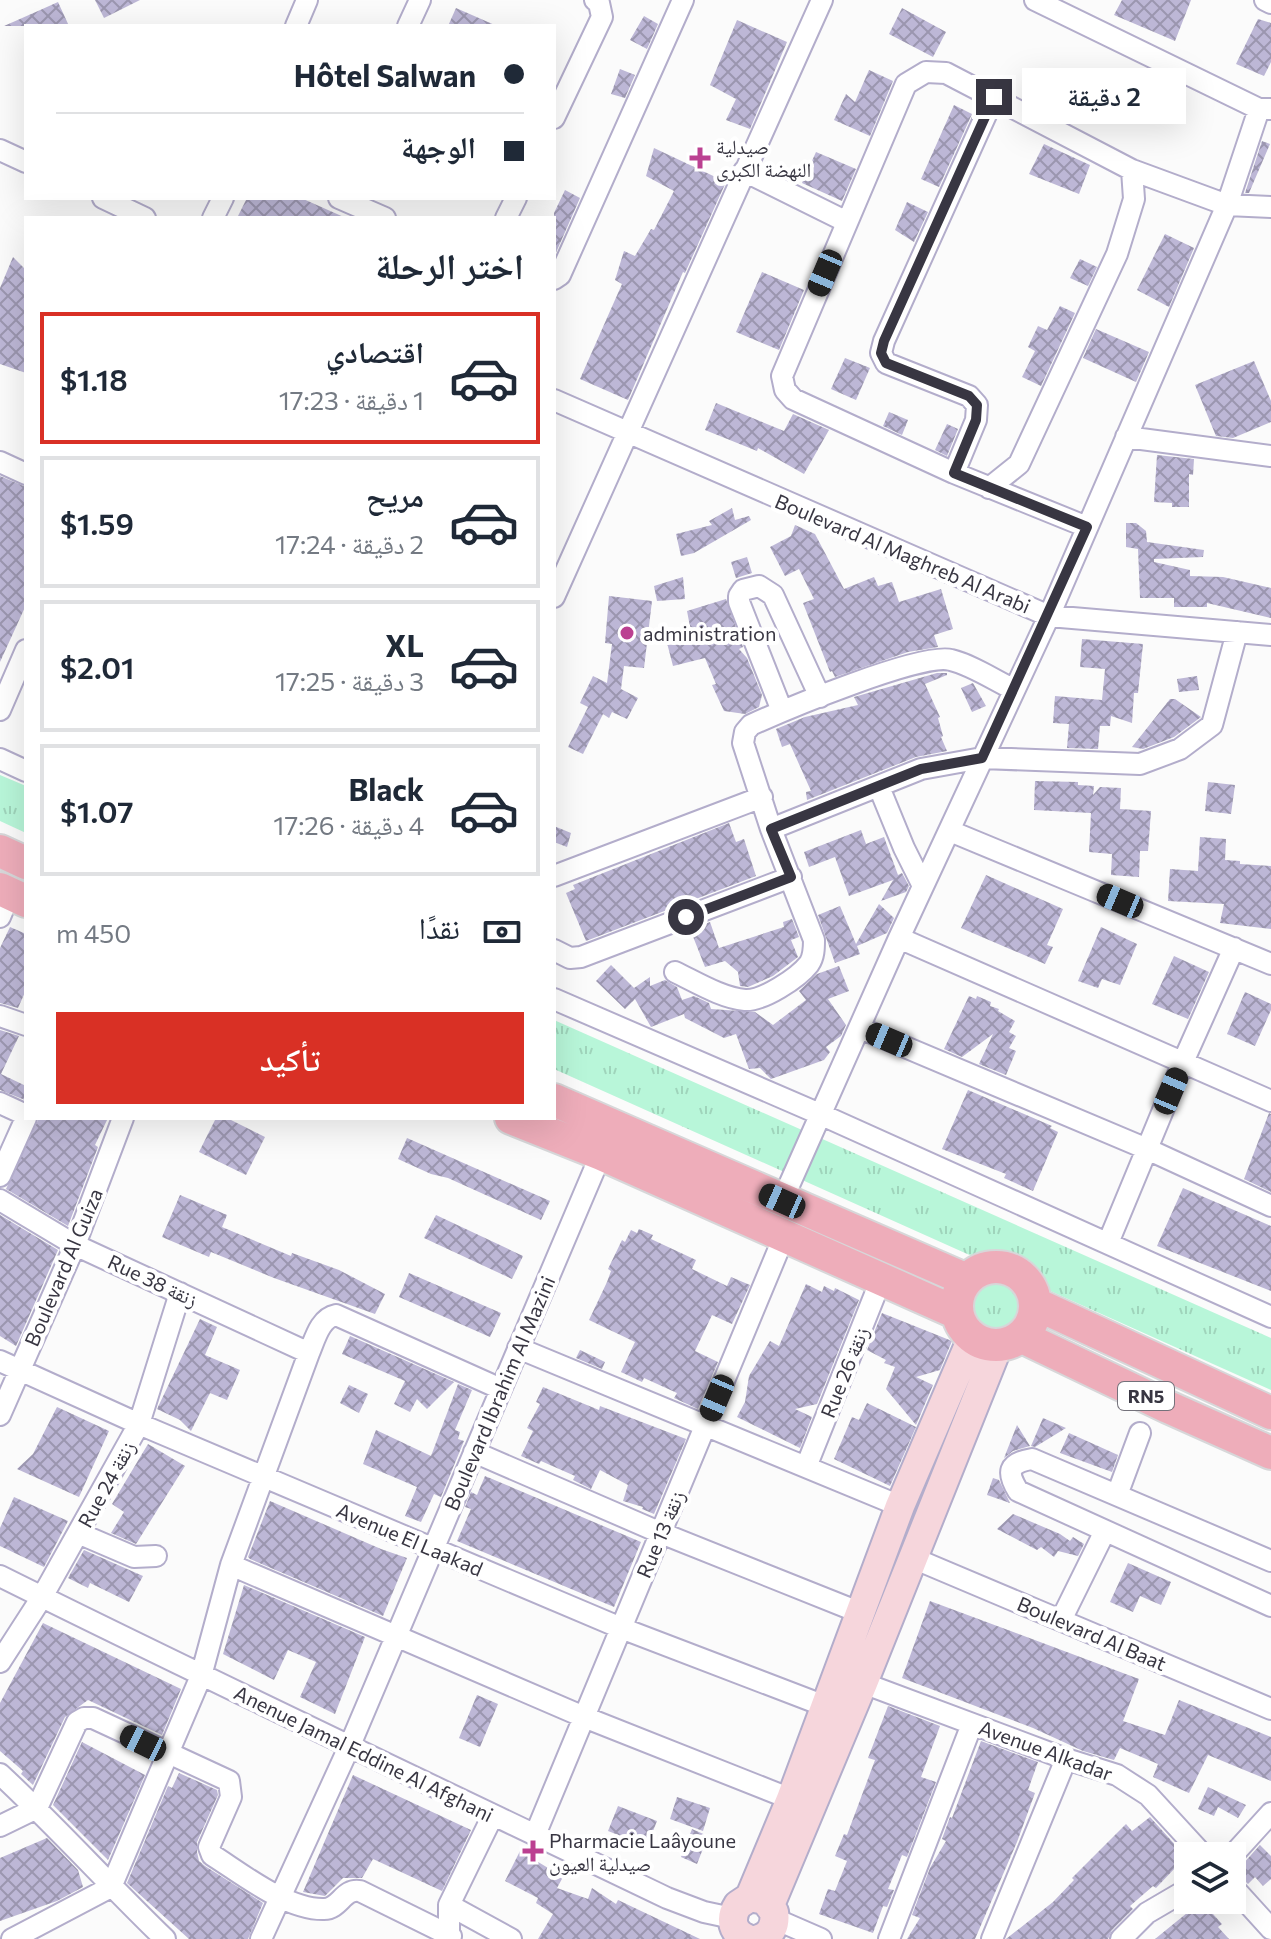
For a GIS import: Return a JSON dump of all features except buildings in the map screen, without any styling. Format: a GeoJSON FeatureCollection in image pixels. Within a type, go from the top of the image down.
{"type":"FeatureCollection","features":[{"type":"Feature","properties":{"kind":"main road"},"geometry":{"type":"LineString","coordinates":[[0,851],[24,862]]}},
{"type":"Feature","properties":{"kind":"main road"},"geometry":{"type":"LineString","coordinates":[[556,1101],[967,1280]]}},
{"type":"Feature","properties":{"kind":"main road","name":"RN5"},"geometry":{"type":"LineString","coordinates":[[516,1120],[882,1277],[987,1333],[1271,1453]]}},
{"type":"Feature","properties":{"kind":"main road"},"geometry":{"type":"LineString","coordinates":[[1003,1267],[1026,1280],[1036,1304],[1030,1327],[987,1333],[957,1301],[967,1280],[978,1271],[1003,1267]]}},
{"type":"Feature","properties":{"kind":"main road","name":"RN5"},"geometry":{"type":"LineString","coordinates":[[1036,1304],[1271,1413]]}},
{"type":"Feature","properties":{"kind":"main road"},"geometry":{"type":"LineString","coordinates":[[752,1926],[791,1799],[900,1506],[987,1333]]}},
{"type":"Feature","properties":{"kind":"main road"},"geometry":{"type":"LineString","coordinates":[[752,1926],[863,1683],[913,1558],[987,1333]]}},
{"type":"Feature","properties":{"kind":"street"},"geometry":{"type":"LineString","coordinates":[[409,24],[420,0]]}},
{"type":"Feature","properties":{"kind":"street"},"geometry":{"type":"LineString","coordinates":[[556,114],[602,17],[599,3],[595,0]]}},
{"type":"Feature","properties":{"kind":"street"},"geometry":{"type":"LineString","coordinates":[[556,278],[560,275],[683,0]]}},
{"type":"Feature","properties":{"kind":"street"},"geometry":{"type":"LineString","coordinates":[[556,593],[822,0]]}},
{"type":"Feature","properties":{"kind":"street"},"geometry":{"type":"LineString","coordinates":[[782,1201],[899,938],[1049,616],[1227,205],[1265,109],[1035,0]]}},
{"type":"Feature","properties":{"kind":"street"},"geometry":{"type":"LineString","coordinates":[[1265,0],[1271,3]]}},
{"type":"Feature","properties":{"kind":"street"},"geometry":{"type":"LineString","coordinates":[[297,24],[304,1]]}},
{"type":"Feature","properties":{"kind":"street"},"geometry":{"type":"LineString","coordinates":[[1087,527],[954,473],[793,399],[785,390],[782,376],[906,84],[926,72],[946,73],[1132,170],[1227,205],[1271,207]]}},
{"type":"Feature","properties":{"kind":"street"},"geometry":{"type":"LineString","coordinates":[[954,473],[976,420],[977,405],[969,396],[886,363],[881,353],[994,97]]}},
{"type":"Feature","properties":{"kind":"street"},"geometry":{"type":"LineString","coordinates":[[989,488],[1019,464],[1117,254],[1134,199],[1132,170]]}},
{"type":"Feature","properties":{"kind":"street"},"geometry":{"type":"LineString","coordinates":[[744,171],[847,222]]}},
{"type":"Feature","properties":{"kind":"street"},"geometry":{"type":"LineString","coordinates":[[107,200],[141,216]]}},
{"type":"Feature","properties":{"kind":"street"},"geometry":{"type":"LineString","coordinates":[[344,200],[380,216]]}},
{"type":"Feature","properties":{"kind":"street","name":"Boulevard Al Maghreb Al Arabi"},"geometry":{"type":"LineString","coordinates":[[556,401],[1049,616],[1271,635]]}},
{"type":"Feature","properties":{"kind":"street"},"geometry":{"type":"LineString","coordinates":[[1126,437],[1271,456]]}},
{"type":"Feature","properties":{"kind":"street"},"geometry":{"type":"LineString","coordinates":[[0,462],[24,473]]}},
{"type":"Feature","properties":{"kind":"street"},"geometry":{"type":"LineString","coordinates":[[782,711],[739,602],[743,590],[759,586],[773,595],[820,697]]}},
{"type":"Feature","properties":{"kind":"street"},"geometry":{"type":"LineString","coordinates":[[771,829],[921,769],[982,758],[1140,764],[1180,749],[1212,725],[1237,632]]}},
{"type":"Feature","properties":{"kind":"street"},"geometry":{"type":"LineString","coordinates":[[0,710],[24,655]]}},
{"type":"Feature","properties":{"kind":"street"},"geometry":{"type":"LineString","coordinates":[[675,972],[711,989],[747,1000],[772,992],[792,980],[810,963],[814,940],[771,829],[743,743],[745,732],[751,725],[820,697],[937,659],[951,660],[1013,689]]}},
{"type":"Feature","properties":{"kind":"street"},"geometry":{"type":"LineString","coordinates":[[0,759],[24,770]]}},
{"type":"Feature","properties":{"kind":"street"},"geometry":{"type":"LineString","coordinates":[[879,787],[923,886]]}},
{"type":"Feature","properties":{"kind":"street"},"geometry":{"type":"LineString","coordinates":[[556,875],[762,797]]}},
{"type":"Feature","properties":{"kind":"street"},"geometry":{"type":"LineString","coordinates":[[950,831],[1271,964]]}},
{"type":"Feature","properties":{"kind":"street"},"geometry":{"type":"LineString","coordinates":[[556,951],[570,958],[581,957],[791,877]]}},
{"type":"Feature","properties":{"kind":"street"},"geometry":{"type":"LineString","coordinates":[[899,938],[1271,1101]]}},
{"type":"Feature","properties":{"kind":"street"},"geometry":{"type":"LineString","coordinates":[[1108,1243],[1234,948]]}},
{"type":"Feature","properties":{"kind":"street"},"geometry":{"type":"LineString","coordinates":[[556,1000],[822,1115],[1271,1317]]}},
{"type":"Feature","properties":{"kind":"street"},"geometry":{"type":"LineString","coordinates":[[0,1016],[24,1024]]}},
{"type":"Feature","properties":{"kind":"street"},"geometry":{"type":"LineString","coordinates":[[860,1028],[1147,1149],[1271,1206]]}},
{"type":"Feature","properties":{"kind":"street"},"geometry":{"type":"LineString","coordinates":[[0,1103],[24,1114]]}},
{"type":"Feature","properties":{"kind":"street"},"geometry":{"type":"LineString","coordinates":[[0,1176],[24,1120]]}},
{"type":"Feature","properties":{"kind":"street","name":"Boulevard Al Guiza"},"geometry":{"type":"LineString","coordinates":[[0,1415],[9,1366],[75,1245],[122,1120]]}},
{"type":"Feature","properties":{"kind":"street","name":"Boulevard Ibrahim Al Mazini"},"geometry":{"type":"LineString","coordinates":[[261,1939],[350,1745],[601,1154]]}},
{"type":"Feature","properties":{"kind":"street","name":"Rue 38 زنقة"},"geometry":{"type":"LineString","coordinates":[[0,1200],[75,1245],[309,1353]]}},
{"type":"Feature","properties":{"kind":"street","name":"Rue 13 زنقة"},"geometry":{"type":"LineString","coordinates":[[535,1835],[785,1234]]}},
{"type":"Feature","properties":{"kind":"street","name":"Rue 26 زنقة"},"geometry":{"type":"LineString","coordinates":[[806,1467],[882,1277]]}},
{"type":"Feature","properties":{"kind":"street","name":"Rue 24 زنقة"},"geometry":{"type":"LineString","coordinates":[[0,1662],[42,1597],[139,1424],[180,1293]]}},
{"type":"Feature","properties":{"kind":"street"},"geometry":{"type":"LineString","coordinates":[[12,1939],[111,1887],[201,1676],[231,1565],[309,1353],[328,1316],[336,1315],[501,1389]]}},
{"type":"Feature","properties":{"kind":"street"},"geometry":{"type":"LineString","coordinates":[[518,1348],[900,1506]]}},
{"type":"Feature","properties":{"kind":"street"},"geometry":{"type":"LineString","coordinates":[[0,1383],[9,1366]]}},
{"type":"Feature","properties":{"kind":"street","name":"Avenue El Laakad"},"geometry":{"type":"LineString","coordinates":[[9,1366],[621,1628],[825,1706]]}},
{"type":"Feature","properties":{"kind":"street"},"geometry":{"type":"LineString","coordinates":[[1117,1495],[1140,1433]]}},
{"type":"Feature","properties":{"kind":"street"},"geometry":{"type":"LineString","coordinates":[[474,1452],[661,1533],[861,1613]]}},
{"type":"Feature","properties":{"kind":"street"},"geometry":{"type":"LineString","coordinates":[[1271,1561],[1032,1459],[1014,1465],[1010,1475],[1011,1483],[1018,1491],[1271,1606]]}},
{"type":"Feature","properties":{"kind":"street"},"geometry":{"type":"LineString","coordinates":[[1061,1620],[1105,1531]]}},
{"type":"Feature","properties":{"kind":"street"},"geometry":{"type":"LineString","coordinates":[[78,1533],[134,1557],[156,1556]]}},
{"type":"Feature","properties":{"kind":"street","name":"Boulevard Al Baat"},"geometry":{"type":"LineString","coordinates":[[913,1558],[1271,1709]]}},
{"type":"Feature","properties":{"kind":"street"},"geometry":{"type":"LineString","coordinates":[[231,1565],[584,1717],[791,1799]]}},
{"type":"Feature","properties":{"kind":"street","name":"Anenue Jamal Eddine Al Afghani"},"geometry":{"type":"LineString","coordinates":[[0,1576],[201,1676],[667,1898],[752,1926],[821,1939]]}},
{"type":"Feature","properties":{"kind":"street","name":"Avenue Alkadar"},"geometry":{"type":"LineString","coordinates":[[863,1683],[1117,1775],[1148,1795],[1191,1842]]}},
{"type":"Feature","properties":{"kind":"street"},"geometry":{"type":"LineString","coordinates":[[0,1826],[37,1808],[77,1722],[93,1718],[229,1781],[231,1797],[209,1847],[212,1855],[280,1897],[324,1909],[332,1908],[348,1892],[360,1891],[450,1938],[449,1905],[493,1815]]}},
{"type":"Feature","properties":{"kind":"street"},"geometry":{"type":"LineString","coordinates":[[889,1939],[972,1724]]}},
{"type":"Feature","properties":{"kind":"street"},"geometry":{"type":"LineString","coordinates":[[992,1939],[1066,1759]]}},
{"type":"Feature","properties":{"kind":"street"},"geometry":{"type":"LineString","coordinates":[[0,1774],[165,1939]]}},
{"type":"Feature","properties":{"kind":"street"},"geometry":{"type":"LineString","coordinates":[[1245,1842],[1271,1813]]}},
{"type":"Feature","properties":{"kind":"street"},"geometry":{"type":"LineString","coordinates":[[1121,1939],[1147,1913],[1174,1897]]}},
{"type":"Feature","properties":{"kind":"street"},"geometry":{"type":"LineString","coordinates":[[1246,1901],[1271,1929]]}},
{"type":"Feature","properties":{"kind":"street"},"geometry":{"type":"LineString","coordinates":[[449,1905],[511,1939]]}},
{"type":"Feature","properties":{"kind":"green space"},"geometry":{"type":"Polygon","coordinates":[[[0,775],[24,785],[24,832],[0,821],[0,775]]]}},
{"type":"Feature","properties":{"kind":"green space"},"geometry":{"type":"Polygon","coordinates":[[[556,1021],[1271,1338],[1271,1390],[556,1070],[556,1021]]]}},
{"type":"Feature","properties":{"kind":"green space"},"geometry":{"type":"Polygon","coordinates":[[[998,1279],[1018,1287],[1026,1307],[1018,1327],[998,1335],[978,1327],[970,1307],[978,1287],[998,1279]]]}},
{"type":"Feature","properties":{"kind":"place","name":"صيدلية النهضة الكبرى"},"geometry":{"type":"Point","coordinates":[700,158]}},
{"type":"Feature","properties":{"kind":"place","name":"administration"},"geometry":{"type":"Point","coordinates":[627,633]}},
{"type":"Feature","properties":{"kind":"place","name":"Pharmacie Laâyoune صيدلية العيون"},"geometry":{"type":"Point","coordinates":[533,1851]}},
{"type":"Feature","properties":{"kind":"route"},"geometry":{"type":"LineString","coordinates":[[686,917],[791,877],[771,829],[921,769],[982,758],[1087,527],[954,473],[976,420],[977,405],[969,396],[886,363],[881,353],[994,97]]}}]}
